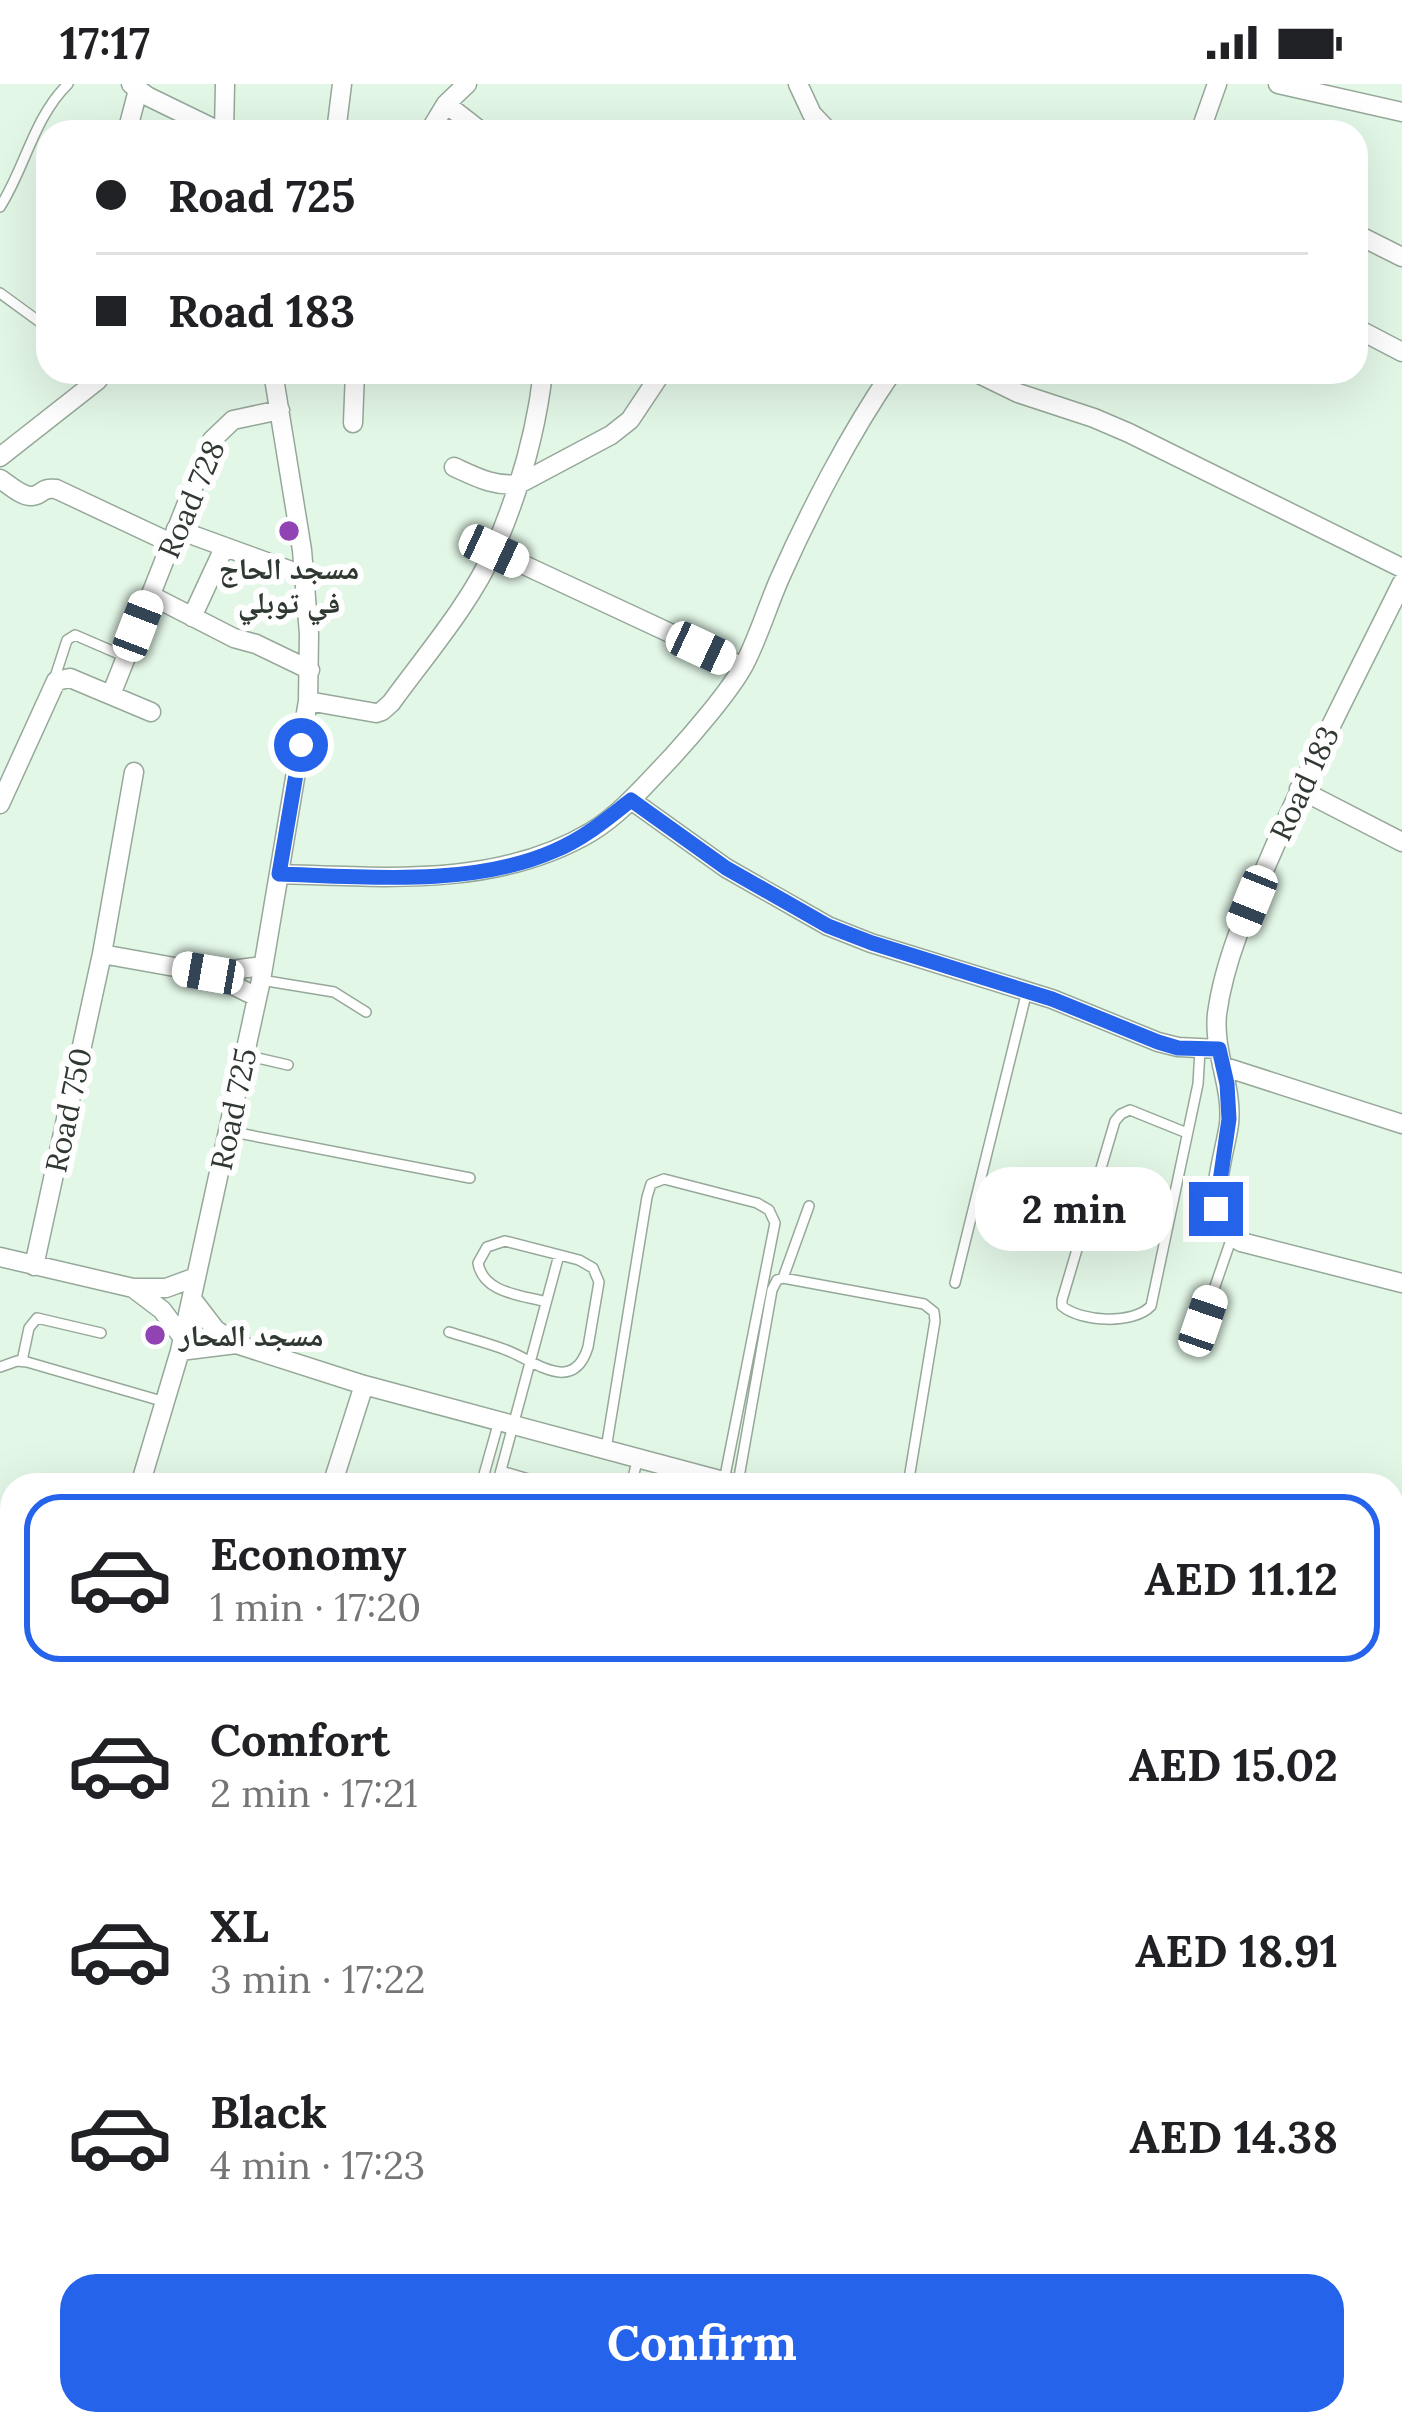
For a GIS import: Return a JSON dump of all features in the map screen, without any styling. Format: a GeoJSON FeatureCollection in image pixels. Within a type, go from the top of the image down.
{"type":"FeatureCollection","features":[{"type":"Feature","properties":{"kind":"street"},"geometry":{"type":"LineString","coordinates":[[218,120],[226,84]]}},
{"type":"Feature","properties":{"kind":"street"},"geometry":{"type":"LineString","coordinates":[[338,120],[342,84]]}},
{"type":"Feature","properties":{"kind":"street"},"geometry":{"type":"LineString","coordinates":[[436,120],[467,84]]}},
{"type":"Feature","properties":{"kind":"street"},"geometry":{"type":"LineString","coordinates":[[798,84],[818,120]]}},
{"type":"Feature","properties":{"kind":"street"},"geometry":{"type":"LineString","coordinates":[[1204,120],[1216,84]]}},
{"type":"Feature","properties":{"kind":"street"},"geometry":{"type":"LineString","coordinates":[[1278,84],[1402,112]]}},
{"type":"Feature","properties":{"kind":"street"},"geometry":{"type":"LineString","coordinates":[[128,120],[132,86],[195,120]]}},
{"type":"Feature","properties":{"kind":"street"},"geometry":{"type":"LineString","coordinates":[[446,104],[467,120]]}},
{"type":"Feature","properties":{"kind":"street"},"geometry":{"type":"LineString","coordinates":[[1368,240],[1402,257]]}},
{"type":"Feature","properties":{"kind":"street"},"geometry":{"type":"LineString","coordinates":[[1368,334],[1401,350]]}},
{"type":"Feature","properties":{"kind":"street"},"geometry":{"type":"LineString","coordinates":[[0,457],[90,384]]}},
{"type":"Feature","properties":{"kind":"street","name":"Road 725"},"geometry":{"type":"LineString","coordinates":[[144,1473],[182,1345],[261,981],[308,701],[304,576],[275,384]]}},
{"type":"Feature","properties":{"kind":"street"},"geometry":{"type":"LineString","coordinates":[[353,423],[355,384]]}},
{"type":"Feature","properties":{"kind":"street"},"geometry":{"type":"LineString","coordinates":[[308,701],[376,712],[387,708],[451,621],[494,551],[536,427],[541,384]]}},
{"type":"Feature","properties":{"kind":"street"},"geometry":{"type":"LineString","coordinates":[[454,467],[490,484],[519,484],[611,435],[630,420],[654,384]]}},
{"type":"Feature","properties":{"kind":"street"},"geometry":{"type":"LineString","coordinates":[[279,874],[421,877],[507,865],[552,852],[595,830],[631,800],[684,743],[743,667],[824,489],[884,384]]}},
{"type":"Feature","properties":{"kind":"street"},"geometry":{"type":"LineString","coordinates":[[1000,384],[1129,433],[1402,568]]}},
{"type":"Feature","properties":{"kind":"street","name":"Road 728"},"geometry":{"type":"LineString","coordinates":[[111,695],[218,432],[241,416],[280,410]]}},
{"type":"Feature","properties":{"kind":"street"},"geometry":{"type":"LineString","coordinates":[[0,478],[32,496],[45,488],[56,489],[174,536],[304,576]]}},
{"type":"Feature","properties":{"kind":"street"},"geometry":{"type":"LineString","coordinates":[[192,616],[224,548]]}},
{"type":"Feature","properties":{"kind":"street"},"geometry":{"type":"LineString","coordinates":[[494,551],[743,667]]}},
{"type":"Feature","properties":{"kind":"street","name":"Road 183"},"geometry":{"type":"LineString","coordinates":[[1232,1237],[1224,1231],[1216,1209],[1229,1101],[1214,1055],[1228,966],[1299,789],[1402,583]]}},
{"type":"Feature","properties":{"kind":"street"},"geometry":{"type":"LineString","coordinates":[[150,596],[310,670]]}},
{"type":"Feature","properties":{"kind":"street"},"geometry":{"type":"LineString","coordinates":[[0,804],[53,684],[60,678],[151,712]]}},
{"type":"Feature","properties":{"kind":"street","name":"Road 750"},"geometry":{"type":"LineString","coordinates":[[34,1266],[102,954],[134,772]]}},
{"type":"Feature","properties":{"kind":"street"},"geometry":{"type":"LineString","coordinates":[[1299,789],[1402,842]]}},
{"type":"Feature","properties":{"kind":"street"},"geometry":{"type":"LineString","coordinates":[[631,800],[726,868],[828,926],[1027,991],[1158,1042],[1214,1055],[1402,1124]]}},
{"type":"Feature","properties":{"kind":"street"},"geometry":{"type":"LineString","coordinates":[[102,954],[261,981]]}},
{"type":"Feature","properties":{"kind":"street"},"geometry":{"type":"LineString","coordinates":[[208,973],[261,981]]}},
{"type":"Feature","properties":{"kind":"street"},"geometry":{"type":"LineString","coordinates":[[1232,1237],[1402,1283]]}},
{"type":"Feature","properties":{"kind":"street"},"geometry":{"type":"LineString","coordinates":[[0,1257],[134,1288],[166,1288],[196,1277]]}},
{"type":"Feature","properties":{"kind":"street"},"geometry":{"type":"LineString","coordinates":[[134,1288],[162,1310],[182,1345],[236,1344]]}},
{"type":"Feature","properties":{"kind":"street"},"geometry":{"type":"LineString","coordinates":[[192,1299],[215,1329],[236,1344],[364,1385],[694,1473]]}},
{"type":"Feature","properties":{"kind":"street"},"geometry":{"type":"LineString","coordinates":[[336,1473],[364,1385]]}},
{"type":"Feature","properties":{"kind":"lane"},"geometry":{"type":"LineString","coordinates":[[42,120],[68,84]]}},
{"type":"Feature","properties":{"kind":"lane"},"geometry":{"type":"LineString","coordinates":[[1,208],[36,133]]}},
{"type":"Feature","properties":{"kind":"lane"},"geometry":{"type":"LineString","coordinates":[[0,293],[36,319]]}},
{"type":"Feature","properties":{"kind":"lane"},"geometry":{"type":"LineString","coordinates":[[53,684],[70,637],[80,635],[126,657]]}},
{"type":"Feature","properties":{"kind":"lane"},"geometry":{"type":"LineString","coordinates":[[261,981],[334,992],[366,1012]]}},
{"type":"Feature","properties":{"kind":"lane"},"geometry":{"type":"LineString","coordinates":[[955,1282],[1027,991]]}},
{"type":"Feature","properties":{"kind":"lane"},"geometry":{"type":"LineString","coordinates":[[244,1055],[288,1065]]}},
{"type":"Feature","properties":{"kind":"lane"},"geometry":{"type":"LineString","coordinates":[[1187,1133],[1130,1110],[1115,1121],[1063,1297],[1064,1309],[1079,1316],[1130,1318],[1151,1306],[1198,1084],[1214,1055]]}},
{"type":"Feature","properties":{"kind":"lane"},"geometry":{"type":"LineString","coordinates":[[228,1131],[470,1178]]}},
{"type":"Feature","properties":{"kind":"lane"},"geometry":{"type":"LineString","coordinates":[[606,1450],[646,1197],[651,1184],[664,1179],[757,1203],[769,1210],[775,1222],[733,1473]]}},
{"type":"Feature","properties":{"kind":"lane"},"geometry":{"type":"LineString","coordinates":[[783,1278],[809,1206]]}},
{"type":"Feature","properties":{"kind":"lane"},"geometry":{"type":"LineString","coordinates":[[1203,1321],[1232,1237]]}},
{"type":"Feature","properties":{"kind":"lane"},"geometry":{"type":"LineString","coordinates":[[449,1333],[504,1349],[546,1370],[564,1372],[580,1364],[588,1347],[597,1275],[587,1263],[559,1255],[505,1241],[487,1246],[479,1273],[484,1281],[546,1302]]}},
{"type":"Feature","properties":{"kind":"lane"},"geometry":{"type":"LineString","coordinates":[[486,1473],[530,1363],[559,1255]]}},
{"type":"Feature","properties":{"kind":"lane"},"geometry":{"type":"LineString","coordinates":[[733,1473],[772,1290],[783,1278],[923,1304],[934,1312],[910,1473]]}},
{"type":"Feature","properties":{"kind":"lane"},"geometry":{"type":"LineString","coordinates":[[22,1360],[29,1328],[37,1318],[101,1333]]}},
{"type":"Feature","properties":{"kind":"lane"},"geometry":{"type":"LineString","coordinates":[[0,1367],[22,1360],[165,1402]]}},
{"type":"Feature","properties":{"kind":"lane"},"geometry":{"type":"LineString","coordinates":[[506,1423],[501,1471],[508,1473]]}},
{"type":"Feature","properties":{"kind":"lane"},"geometry":{"type":"LineString","coordinates":[[634,1473],[638,1458]]}},
{"type":"Feature","properties":{"kind":"place","name":"مسجد الحاج في توبلي"},"geometry":{"type":"Point","coordinates":[289,531]}},
{"type":"Feature","properties":{"kind":"place","name":"مسجد المحار"},"geometry":{"type":"Point","coordinates":[155,1335]}},
{"type":"Feature","properties":{"kind":"route"},"geometry":{"type":"LineString","coordinates":[[301,745],[279,874],[421,877],[507,865],[552,852],[595,830],[631,800],[726,868],[828,926],[1052,999],[1158,1042],[1178,1048],[1219,1049],[1229,1119],[1216,1209]]}}]}
